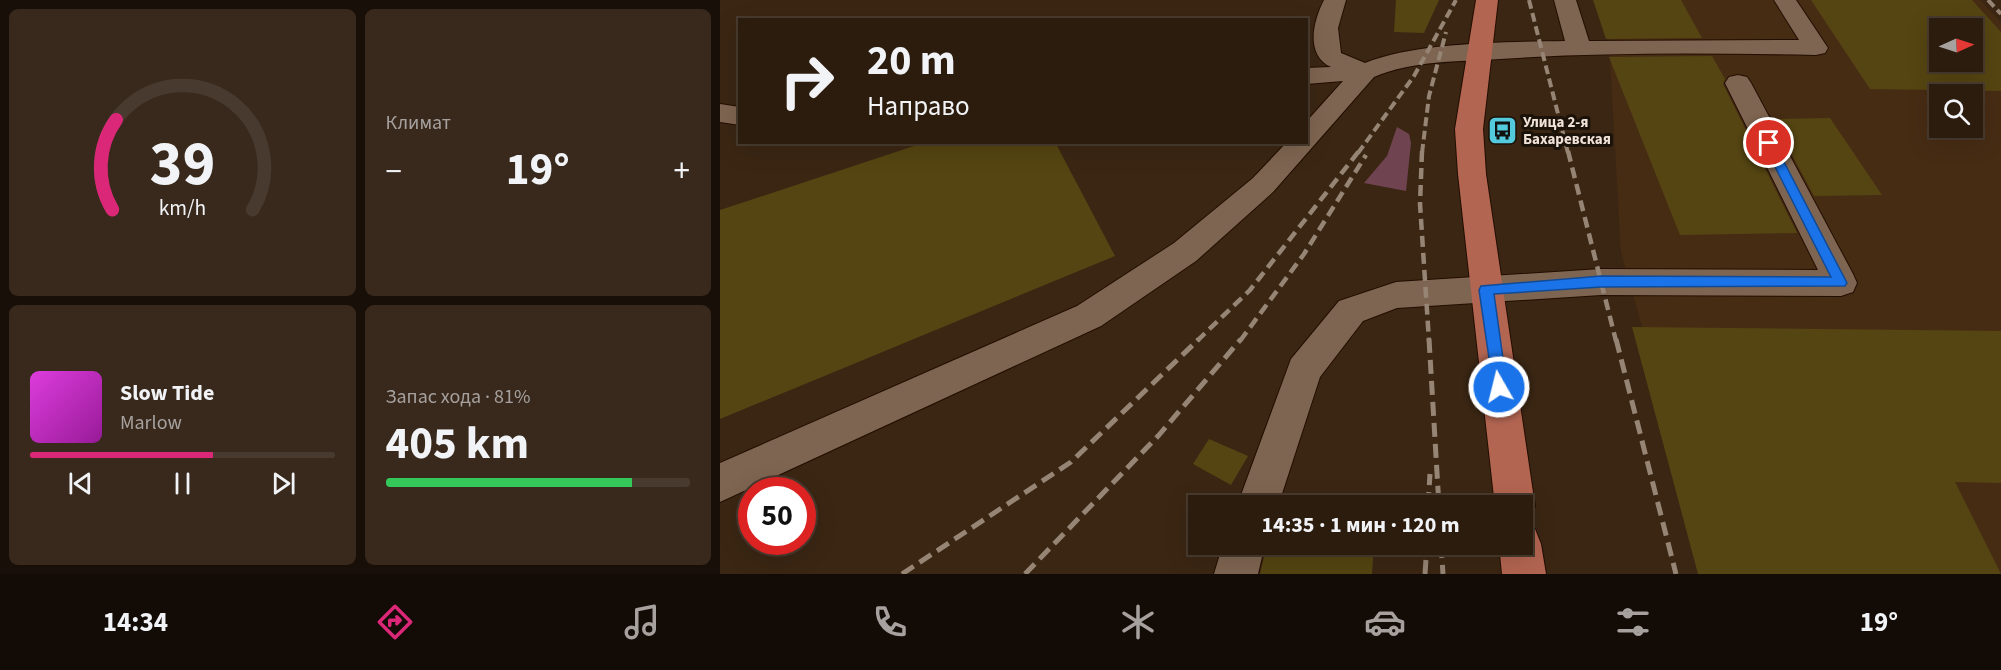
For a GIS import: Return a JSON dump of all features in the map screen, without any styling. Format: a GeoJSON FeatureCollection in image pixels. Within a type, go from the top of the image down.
{"type":"FeatureCollection","features":[{"type":"Feature","properties":{"kind":"main road"},"geometry":{"type":"LineString","coordinates":[[1487,0],[1469,129],[1486,290],[1514,495]]}},
{"type":"Feature","properties":{"kind":"main road"},"geometry":{"type":"LineString","coordinates":[[1521,555],[1524,574]]}},
{"type":"Feature","properties":{"kind":"lane"},"geometry":{"type":"LineString","coordinates":[[1335,0],[1328,15],[1324,38],[1330,57],[1365,72]]}},
{"type":"Feature","properties":{"kind":"lane"},"geometry":{"type":"LineString","coordinates":[[1565,0],[1579,48]]}},
{"type":"Feature","properties":{"kind":"lane"},"geometry":{"type":"LineString","coordinates":[[1308,76],[1365,72],[1402,59],[1478,53],[1579,48],[1703,46],[1816,48],[1785,0]]}},
{"type":"Feature","properties":{"kind":"lane"},"geometry":{"type":"LineString","coordinates":[[1308,138],[1365,72]]}},
{"type":"Feature","properties":{"kind":"lane"},"geometry":{"type":"LineString","coordinates":[[1261,495],[1304,370],[1351,311],[1396,295],[1601,282],[1841,283],[1738,83]]}},
{"type":"Feature","properties":{"kind":"lane"},"geometry":{"type":"LineString","coordinates":[[720,113],[738,116]]}},
{"type":"Feature","properties":{"kind":"lane"},"geometry":{"type":"LineString","coordinates":[[720,483],[1089,316],[1185,252],[1263,185],[1302,144]]}},
{"type":"Feature","properties":{"kind":"lane"},"geometry":{"type":"LineString","coordinates":[[1236,574],[1241,555]]}},
{"type":"Feature","properties":{"kind":"shaded area"},"geometry":{"type":"Polygon","coordinates":[[[1600,0],[1980,0],[2001,22],[2001,574],[1712,574],[1621,252],[1608,24],[1600,0]]]}},
{"type":"Feature","properties":{"kind":"shaded area"},"geometry":{"type":"Polygon","coordinates":[[[1397,127],[1409,134],[1411,143],[1406,191],[1364,183],[1387,156],[1397,127]]]}},
{"type":"Feature","properties":{"kind":"building"},"geometry":{"type":"Polygon","coordinates":[[[1396,0],[1439,0],[1424,33],[1394,32],[1396,0]]]}},
{"type":"Feature","properties":{"kind":"building"},"geometry":{"type":"Polygon","coordinates":[[[1593,0],[1681,0],[1702,38],[1606,39],[1593,0]]]}},
{"type":"Feature","properties":{"kind":"building"},"geometry":{"type":"Polygon","coordinates":[[[1811,0],[1972,0],[2001,32],[2001,91],[1983,91],[1983,84],[1929,84],[1929,90],[1870,89],[1811,0]]]}},
{"type":"Feature","properties":{"kind":"building"},"geometry":{"type":"Polygon","coordinates":[[[1712,56],[1725,79],[1723,84],[1797,233],[1680,235],[1609,57],[1712,56]]]}},
{"type":"Feature","properties":{"kind":"building"},"geometry":{"type":"Polygon","coordinates":[[[1830,118],[1882,195],[1814,196],[1773,119],[1830,118]]]}},
{"type":"Feature","properties":{"kind":"building"},"geometry":{"type":"Polygon","coordinates":[[[920,144],[1056,144],[1115,256],[720,419],[720,210],[920,144]]]}},
{"type":"Feature","properties":{"kind":"building"},"geometry":{"type":"Polygon","coordinates":[[[1632,327],[2001,331],[2001,483],[1955,482],[2001,574],[1698,574],[1632,327]]]}},
{"type":"Feature","properties":{"kind":"building"},"geometry":{"type":"Polygon","coordinates":[[[1209,439],[1248,456],[1231,485],[1193,464],[1209,439]]]}},
{"type":"Feature","properties":{"kind":"building"},"geometry":{"type":"Polygon","coordinates":[[[1264,555],[1373,555],[1372,574],[1260,574],[1264,555]]]}},
{"type":"Feature","properties":{"kind":"railway"},"geometry":{"type":"LineString","coordinates":[[1358,153],[1414,76],[1456,0]]}},
{"type":"Feature","properties":{"kind":"railway"},"geometry":{"type":"LineString","coordinates":[[1529,0],[1568,153]]}},
{"type":"Feature","properties":{"kind":"railway"},"geometry":{"type":"LineString","coordinates":[[1988,0],[2001,14]]}},
{"type":"Feature","properties":{"kind":"railway"},"geometry":{"type":"LineString","coordinates":[[1422,153],[1429,96],[1446,32]]}},
{"type":"Feature","properties":{"kind":"railway"},"geometry":{"type":"LineString","coordinates":[[1197,341],[1250,290],[1359,151]]}},
{"type":"Feature","properties":{"kind":"railway"},"geometry":{"type":"LineString","coordinates":[[1422,151],[1420,204],[1429,341]]}},
{"type":"Feature","properties":{"kind":"railway"},"geometry":{"type":"LineString","coordinates":[[1568,151],[1616,341]]}},
{"type":"Feature","properties":{"kind":"railway"},"geometry":{"type":"LineString","coordinates":[[1240,341],[1304,254],[1366,155]]}},
{"type":"Feature","properties":{"kind":"railway"},"geometry":{"type":"LineString","coordinates":[[902,574],[1071,462],[1199,339]]}},
{"type":"Feature","properties":{"kind":"railway"},"geometry":{"type":"LineString","coordinates":[[1025,574],[1159,435],[1241,339]]}},
{"type":"Feature","properties":{"kind":"railway"},"geometry":{"type":"LineString","coordinates":[[1429,339],[1438,495]]}},
{"type":"Feature","properties":{"kind":"railway"},"geometry":{"type":"LineString","coordinates":[[1616,339],[1676,574]]}},
{"type":"Feature","properties":{"kind":"railway"},"geometry":{"type":"LineString","coordinates":[[1429,495],[1430,474]]}},
{"type":"Feature","properties":{"kind":"railway"},"geometry":{"type":"LineString","coordinates":[[1425,574],[1426,555]]}},
{"type":"Feature","properties":{"kind":"railway"},"geometry":{"type":"LineString","coordinates":[[1442,555],[1443,574]]}},
{"type":"Feature","properties":{"kind":"place","name":"Улица 2-я Бахаревская"},"geometry":{"type":"Point","coordinates":[1502,131]}},
{"type":"Feature","properties":{"kind":"route"},"geometry":{"type":"LineString","coordinates":[[1499,387],[1486,290],[1601,282],[1841,283],[1769,143]]}}]}
